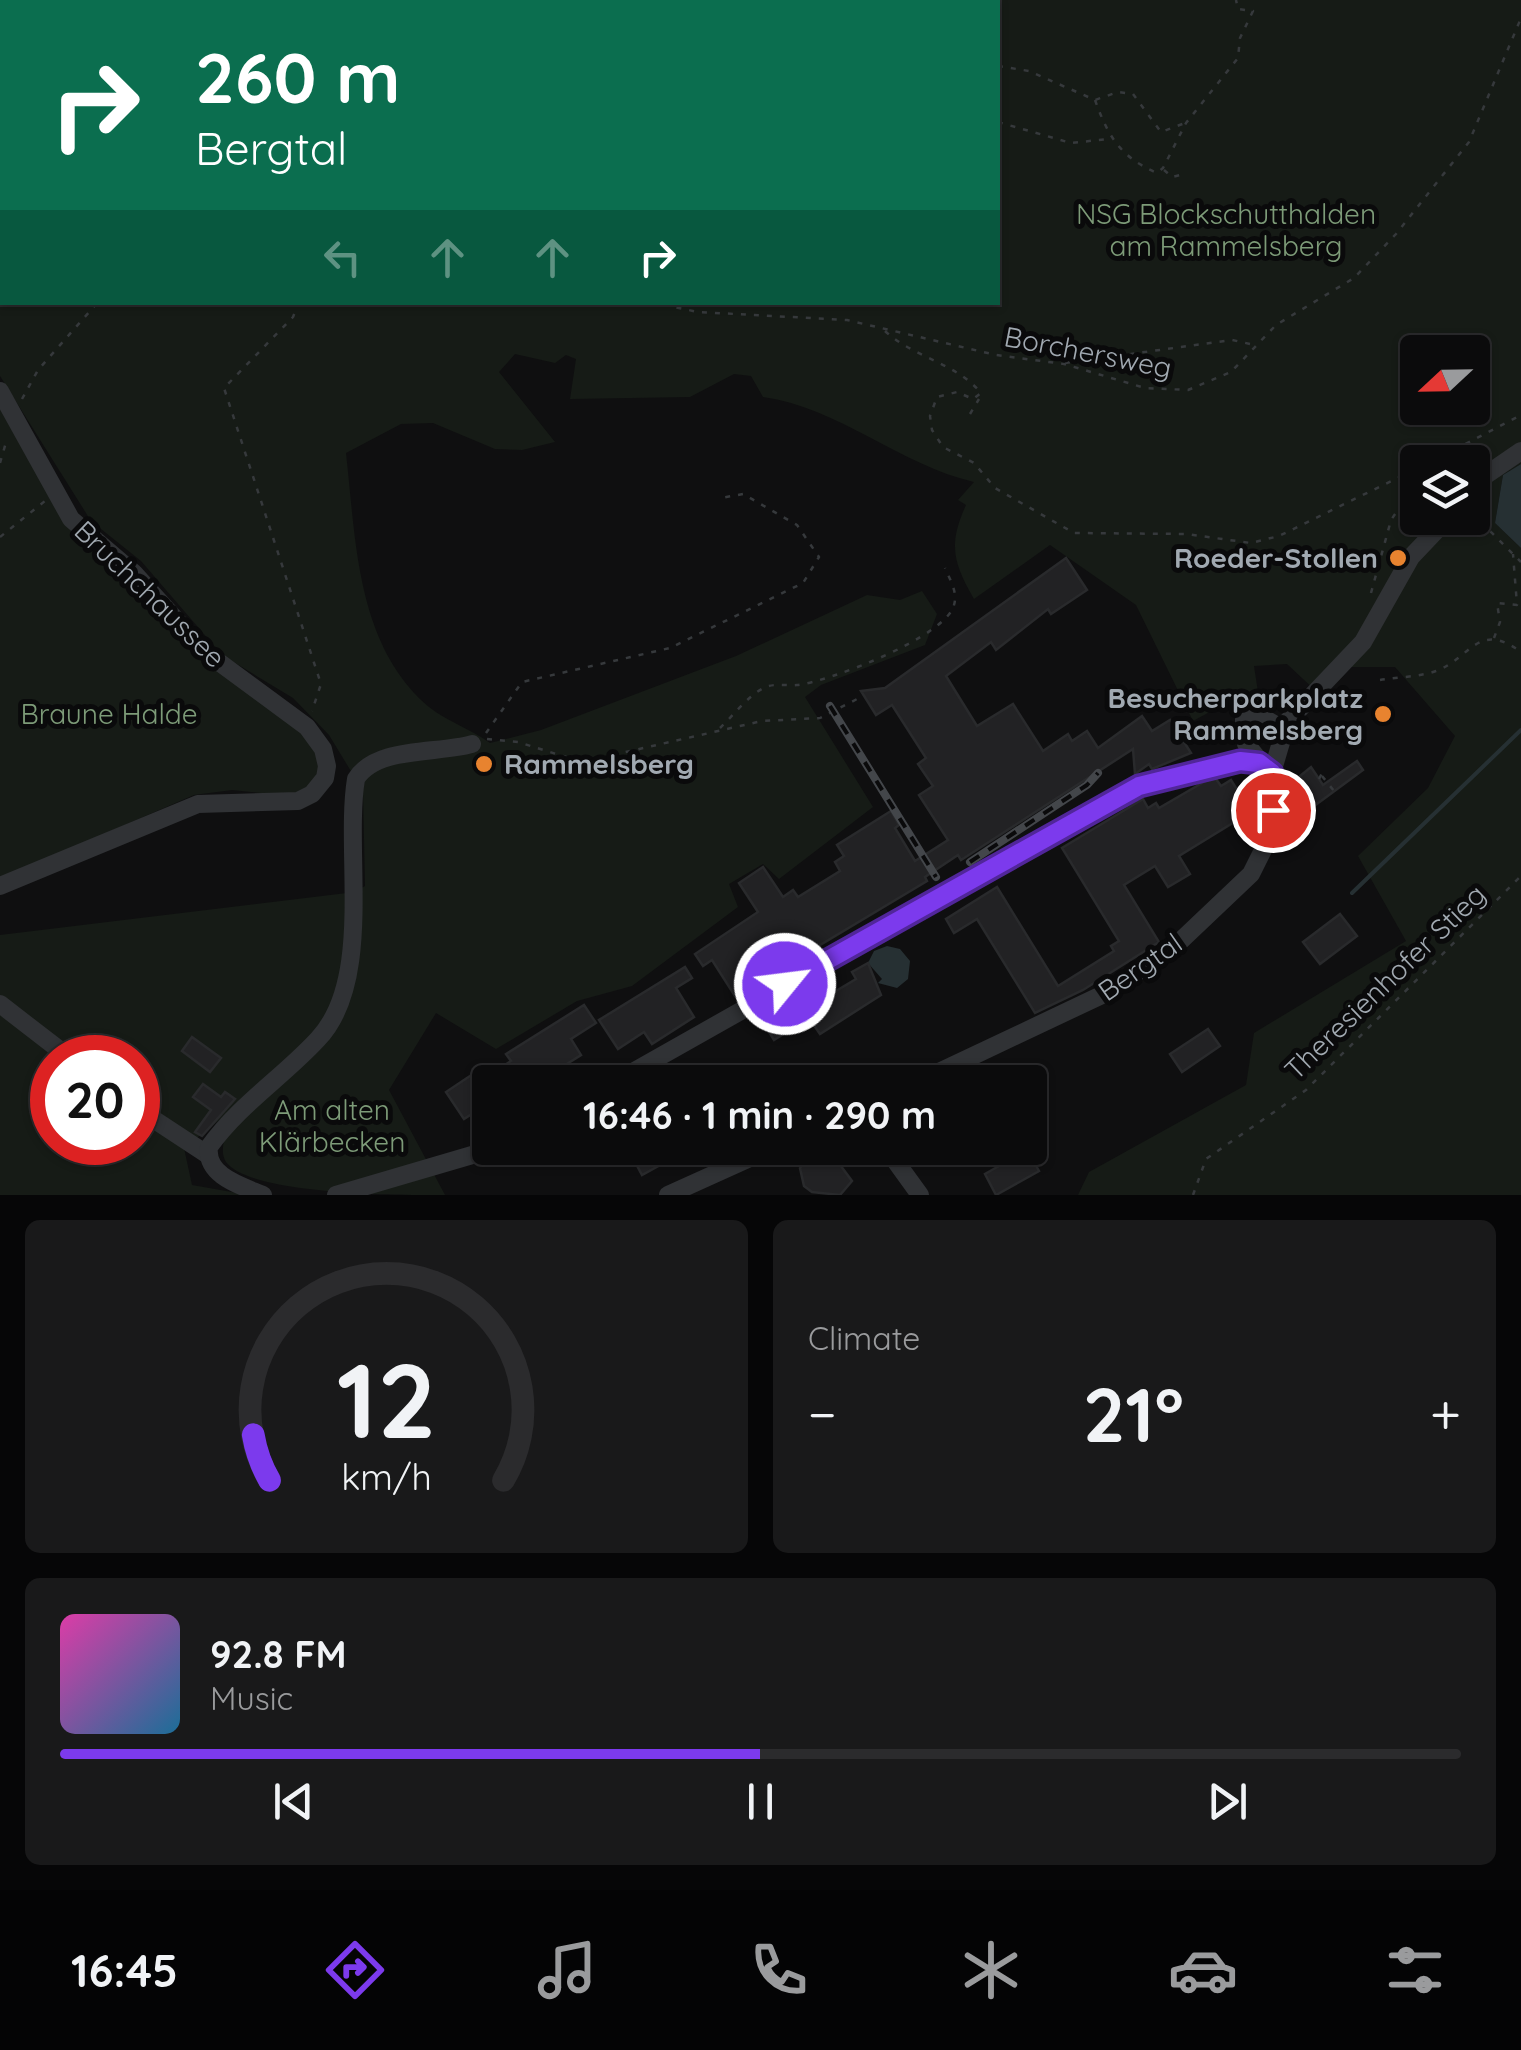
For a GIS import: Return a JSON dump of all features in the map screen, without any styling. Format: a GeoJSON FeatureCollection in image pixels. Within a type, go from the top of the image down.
{"type":"FeatureCollection","features":[{"type":"Feature","properties":{"kind":"street","name":"Bruchchaussee"},"geometry":{"type":"LineString","coordinates":[[0,391],[71,520],[134,573],[204,651],[308,726]]}},
{"type":"Feature","properties":{"kind":"street"},"geometry":{"type":"LineString","coordinates":[[1490,472],[1521,451]]}},
{"type":"Feature","properties":{"kind":"street","name":"Bergtal"},"geometry":{"type":"LineString","coordinates":[[956,1065],[1106,994],[1172,949],[1234,892],[1262,857],[1273,810],[1266,768],[1279,738],[1288,722],[1363,642],[1412,557],[1432,535]]}},
{"type":"Feature","properties":{"kind":"street"},"geometry":{"type":"LineString","coordinates":[[1266,768],[1246,744],[1244,720],[1256,714],[1265,717],[1279,738]]}},
{"type":"Feature","properties":{"kind":"street"},"geometry":{"type":"LineString","coordinates":[[0,886],[198,804],[298,800],[312,794],[325,778],[324,748],[308,726]]}},
{"type":"Feature","properties":{"kind":"street"},"geometry":{"type":"LineString","coordinates":[[208,1155],[221,1130],[259,1089],[318,1040],[341,996],[354,922],[356,779],[369,765],[398,756],[472,744]]}},
{"type":"Feature","properties":{"kind":"street"},"geometry":{"type":"LineString","coordinates":[[645,1065],[1139,786],[1207,767],[1266,768]]}},
{"type":"Feature","properties":{"kind":"street"},"geometry":{"type":"LineString","coordinates":[[325,778],[356,779]]}},
{"type":"Feature","properties":{"kind":"street"},"geometry":{"type":"LineString","coordinates":[[0,1004],[40,1035]]}},
{"type":"Feature","properties":{"kind":"street"},"geometry":{"type":"LineString","coordinates":[[160,1123],[208,1155],[222,1176],[263,1195]]}},
{"type":"Feature","properties":{"kind":"street"},"geometry":{"type":"LineString","coordinates":[[336,1195],[472,1155]]}},
{"type":"Feature","properties":{"kind":"street"},"geometry":{"type":"LineString","coordinates":[[668,1195],[734,1165]]}},
{"type":"Feature","properties":{"kind":"street"},"geometry":{"type":"LineString","coordinates":[[896,1165],[913,1193]]}},
{"type":"Feature","properties":{"kind":"path"},"geometry":{"type":"LineString","coordinates":[[1096,100],[1110,139],[1141,166],[1157,173],[1186,123],[1238,58],[1240,38],[1253,11],[1238,9],[1236,0]]}},
{"type":"Feature","properties":{"kind":"path","name":"Borchersweg"},"geometry":{"type":"LineString","coordinates":[[665,305],[698,312],[817,315],[996,355],[1064,364],[1144,388],[1188,390],[1231,372],[1276,325],[1354,278],[1396,234],[1469,142],[1521,18]]}},
{"type":"Feature","properties":{"kind":"path"},"geometry":{"type":"LineString","coordinates":[[1000,66],[1029,72],[1096,100],[1118,92],[1133,94],[1161,132],[1186,123]]}},
{"type":"Feature","properties":{"kind":"path"},"geometry":{"type":"LineString","coordinates":[[1000,123],[1071,143],[1110,139]]}},
{"type":"Feature","properties":{"kind":"path"},"geometry":{"type":"LineString","coordinates":[[1163,168],[1172,177],[1184,174]]}},
{"type":"Feature","properties":{"kind":"path"},"geometry":{"type":"LineString","coordinates":[[0,463],[15,413],[38,370],[95,305]]}},
{"type":"Feature","properties":{"kind":"path"},"geometry":{"type":"LineString","coordinates":[[298,305],[293,316],[224,388],[321,684],[308,726]]}},
{"type":"Feature","properties":{"kind":"path"},"geometry":{"type":"LineString","coordinates":[[884,330],[919,355],[970,380],[981,393],[970,414]]}},
{"type":"Feature","properties":{"kind":"path"},"geometry":{"type":"LineString","coordinates":[[1064,364],[1232,340],[1257,345]]}},
{"type":"Feature","properties":{"kind":"path"},"geometry":{"type":"LineString","coordinates":[[978,398],[957,392],[936,397],[930,416],[932,430],[943,447],[974,463],[995,488],[1074,533],[1186,534],[1252,544],[1279,536],[1400,477]]}},
{"type":"Feature","properties":{"kind":"path"},"geometry":{"type":"LineString","coordinates":[[1464,445],[1521,415]]}},
{"type":"Feature","properties":{"kind":"path"},"geometry":{"type":"LineString","coordinates":[[0,537],[54,494]]}},
{"type":"Feature","properties":{"kind":"path"},"geometry":{"type":"LineString","coordinates":[[721,498],[743,494],[797,525],[819,557],[803,583],[670,648],[522,682],[482,738],[518,742],[582,762],[718,730],[820,718],[862,697]]}},
{"type":"Feature","properties":{"kind":"path"},"geometry":{"type":"LineString","coordinates":[[1370,600],[1391,520],[1400,507]]}},
{"type":"Feature","properties":{"kind":"path"},"geometry":{"type":"LineString","coordinates":[[1490,531],[1521,562]]}},
{"type":"Feature","properties":{"kind":"path"},"geometry":{"type":"LineString","coordinates":[[1494,639],[1500,622],[1498,603],[1517,605],[1513,554]]}},
{"type":"Feature","properties":{"kind":"path"},"geometry":{"type":"LineString","coordinates":[[718,730],[764,687],[815,681],[875,660],[926,633],[948,616],[954,606],[955,591],[945,568]]}},
{"type":"Feature","properties":{"kind":"path"},"geometry":{"type":"LineString","coordinates":[[1380,680],[1433,672],[1475,643],[1494,639],[1521,652]]}},
{"type":"Feature","properties":{"kind":"path"},"geometry":{"type":"LineString","coordinates":[[1324,769],[1321,778],[1338,796]]}},
{"type":"Feature","properties":{"kind":"path","name":"Theresienhofer Stieg"},"geometry":{"type":"LineString","coordinates":[[1193,1195],[1206,1159],[1306,1090],[1521,876]]}},
{"type":"Feature","properties":{"kind":"green space"},"geometry":{"type":"Polygon","coordinates":[[[1000,0],[1521,0],[1521,464],[1503,475],[1495,523],[1521,548],[1521,1195],[1078,1195],[1089,1172],[1246,1085],[1254,1033],[1406,941],[1358,856],[1428,788],[1455,736],[1395,667],[1341,667],[1318,693],[1287,664],[1254,666],[1260,705],[1230,701],[1193,721],[1136,605],[1050,545],[974,599],[957,564],[955,542],[966,505],[958,500],[974,482],[921,463],[818,413],[763,397],[751,376],[734,374],[690,397],[570,399],[576,359],[566,355],[555,363],[515,354],[499,372],[555,442],[522,450],[495,449],[433,423],[401,424],[346,453],[364,589],[373,622],[405,682],[429,707],[490,743],[541,730],[736,656],[867,595],[900,600],[922,591],[937,614],[925,645],[821,685],[805,697],[873,807],[779,879],[763,864],[729,884],[738,907],[632,986],[577,1001],[496,1049],[436,1013],[389,1090],[445,1195],[294,1187],[241,1173],[226,1162],[226,1131],[321,1040],[184,1148],[192,1185],[249,1195],[0,1195],[0,935],[355,892],[365,886],[363,791],[329,735],[293,698],[222,655],[141,561],[91,521],[0,376],[0,305],[1000,305],[1000,0]]]}},
{"type":"Feature","properties":{"kind":"green space","name":"Braune Halde"},"geometry":{"type":"Polygon","coordinates":[[[0,403],[64,522],[303,730],[320,758],[318,777],[302,792],[279,795],[232,790],[194,795],[0,879],[0,403]]]}},
{"type":"Feature","properties":{"kind":"shaded area"},"geometry":{"type":"Polygon","coordinates":[[[1521,464],[1521,548],[1495,523],[1503,475],[1521,464]]]}},
{"type":"Feature","properties":{"kind":"shaded area"},"geometry":{"type":"Polygon","coordinates":[[[887,946],[900,949],[910,961],[908,979],[897,988],[878,983],[882,979],[868,963],[874,951],[887,946]]]}},
{"type":"Feature","properties":{"kind":"building"},"geometry":{"type":"Polygon","coordinates":[[[1066,558],[1087,590],[1051,614],[1048,609],[996,650],[991,642],[946,676],[977,726],[1013,704],[1043,751],[1068,734],[1072,741],[1087,731],[1098,748],[1142,716],[1152,731],[1170,720],[1191,753],[1152,769],[1149,764],[1135,774],[1133,749],[961,860],[958,855],[925,877],[927,881],[735,996],[712,960],[703,966],[695,954],[758,912],[739,883],[763,867],[783,897],[793,890],[798,897],[840,871],[835,862],[844,856],[837,845],[891,811],[899,825],[895,828],[915,861],[948,840],[919,795],[933,786],[918,764],[926,758],[892,705],[876,715],[861,691],[885,688],[1066,558]]]}},
{"type":"Feature","properties":{"kind":"building"},"geometry":{"type":"Polygon","coordinates":[[[1357,761],[1363,770],[1302,815],[1284,789],[1311,767],[1323,785],[1357,761]]]}},
{"type":"Feature","properties":{"kind":"building"},"geometry":{"type":"Polygon","coordinates":[[[1209,779],[1216,779],[1221,786],[1231,780],[1248,807],[1241,811],[1244,816],[1179,856],[1190,874],[1168,887],[1155,866],[1124,885],[1159,942],[1083,990],[1035,1013],[977,919],[954,933],[946,919],[997,887],[1058,986],[1114,951],[1111,946],[1119,941],[1062,848],[1143,799],[1148,808],[1156,803],[1159,808],[1209,779]]]}},
{"type":"Feature","properties":{"kind":"building"},"geometry":{"type":"Polygon","coordinates":[[[1340,914],[1357,936],[1320,964],[1303,942],[1340,914]]]}},
{"type":"Feature","properties":{"kind":"building"},"geometry":{"type":"Polygon","coordinates":[[[868,963],[881,995],[820,1034],[809,1018],[774,1040],[761,1019],[816,985],[824,998],[856,979],[852,972],[868,963]]]}},
{"type":"Feature","properties":{"kind":"building"},"geometry":{"type":"Polygon","coordinates":[[[685,967],[692,978],[676,988],[694,1017],[652,1044],[644,1032],[618,1049],[599,1020],[685,967]]]}},
{"type":"Feature","properties":{"kind":"building"},"geometry":{"type":"Polygon","coordinates":[[[584,1005],[596,1023],[571,1039],[581,1055],[565,1065],[505,1065],[511,1061],[506,1054],[584,1005]]]}},
{"type":"Feature","properties":{"kind":"building"},"geometry":{"type":"Polygon","coordinates":[[[1208,1029],[1220,1046],[1182,1072],[1170,1054],[1208,1029]]]}},
{"type":"Feature","properties":{"kind":"building"},"geometry":{"type":"Polygon","coordinates":[[[192,1037],[221,1058],[210,1072],[182,1051],[192,1037]]]}},
{"type":"Feature","properties":{"kind":"building"},"geometry":{"type":"Polygon","coordinates":[[[472,1075],[472,1114],[464,1119],[446,1092],[472,1075]]]}},
{"type":"Feature","properties":{"kind":"building"},"geometry":{"type":"Polygon","coordinates":[[[203,1084],[221,1097],[225,1092],[235,1099],[202,1136],[195,1132],[211,1110],[193,1097],[203,1084]]]}},
{"type":"Feature","properties":{"kind":"building"},"geometry":{"type":"Polygon","coordinates":[[[637,1165],[660,1165],[642,1175],[637,1165]]]}},
{"type":"Feature","properties":{"kind":"building"},"geometry":{"type":"Polygon","coordinates":[[[840,1165],[852,1181],[840,1195],[812,1192],[804,1186],[800,1168],[840,1165]]]}},
{"type":"Feature","properties":{"kind":"building"},"geometry":{"type":"Polygon","coordinates":[[[1001,1165],[1036,1165],[1039,1171],[996,1195],[985,1174],[1001,1165]]]}},
{"type":"Feature","properties":{"kind":"waterway"},"geometry":{"type":"LineString","coordinates":[[1352,893],[1521,730]]}},
{"type":"Feature","properties":{"kind":"railway"},"geometry":{"type":"LineString","coordinates":[[830,706],[936,877]]}},
{"type":"Feature","properties":{"kind":"railway"},"geometry":{"type":"LineString","coordinates":[[970,862],[1087,785],[1098,773]]}},
{"type":"Feature","properties":{"kind":"place","name":"Roeder-Stollen"},"geometry":{"type":"Point","coordinates":[1398,558]}},
{"type":"Feature","properties":{"kind":"place","name":"Besucherparkplatz Rammelsberg"},"geometry":{"type":"Point","coordinates":[1383,714]}},
{"type":"Feature","properties":{"kind":"place","name":"Rammelsberg"},"geometry":{"type":"Point","coordinates":[484,764]}},
{"type":"Feature","properties":{"kind":"route"},"geometry":{"type":"LineString","coordinates":[[785,984],[1139,786],[1207,767],[1248,761],[1259,763],[1272,773],[1273,810]]}},
{"type":"Feature","properties":{"kind":"park label","name":"NSG Blockschutthalden am Rammelsberg"},"geometry":{"type":"Point","coordinates":[1226,230]}},
{"type":"Feature","properties":{"kind":"park label","name":"Am alten Klärbecken"},"geometry":{"type":"Point","coordinates":[332,1126]}}]}
